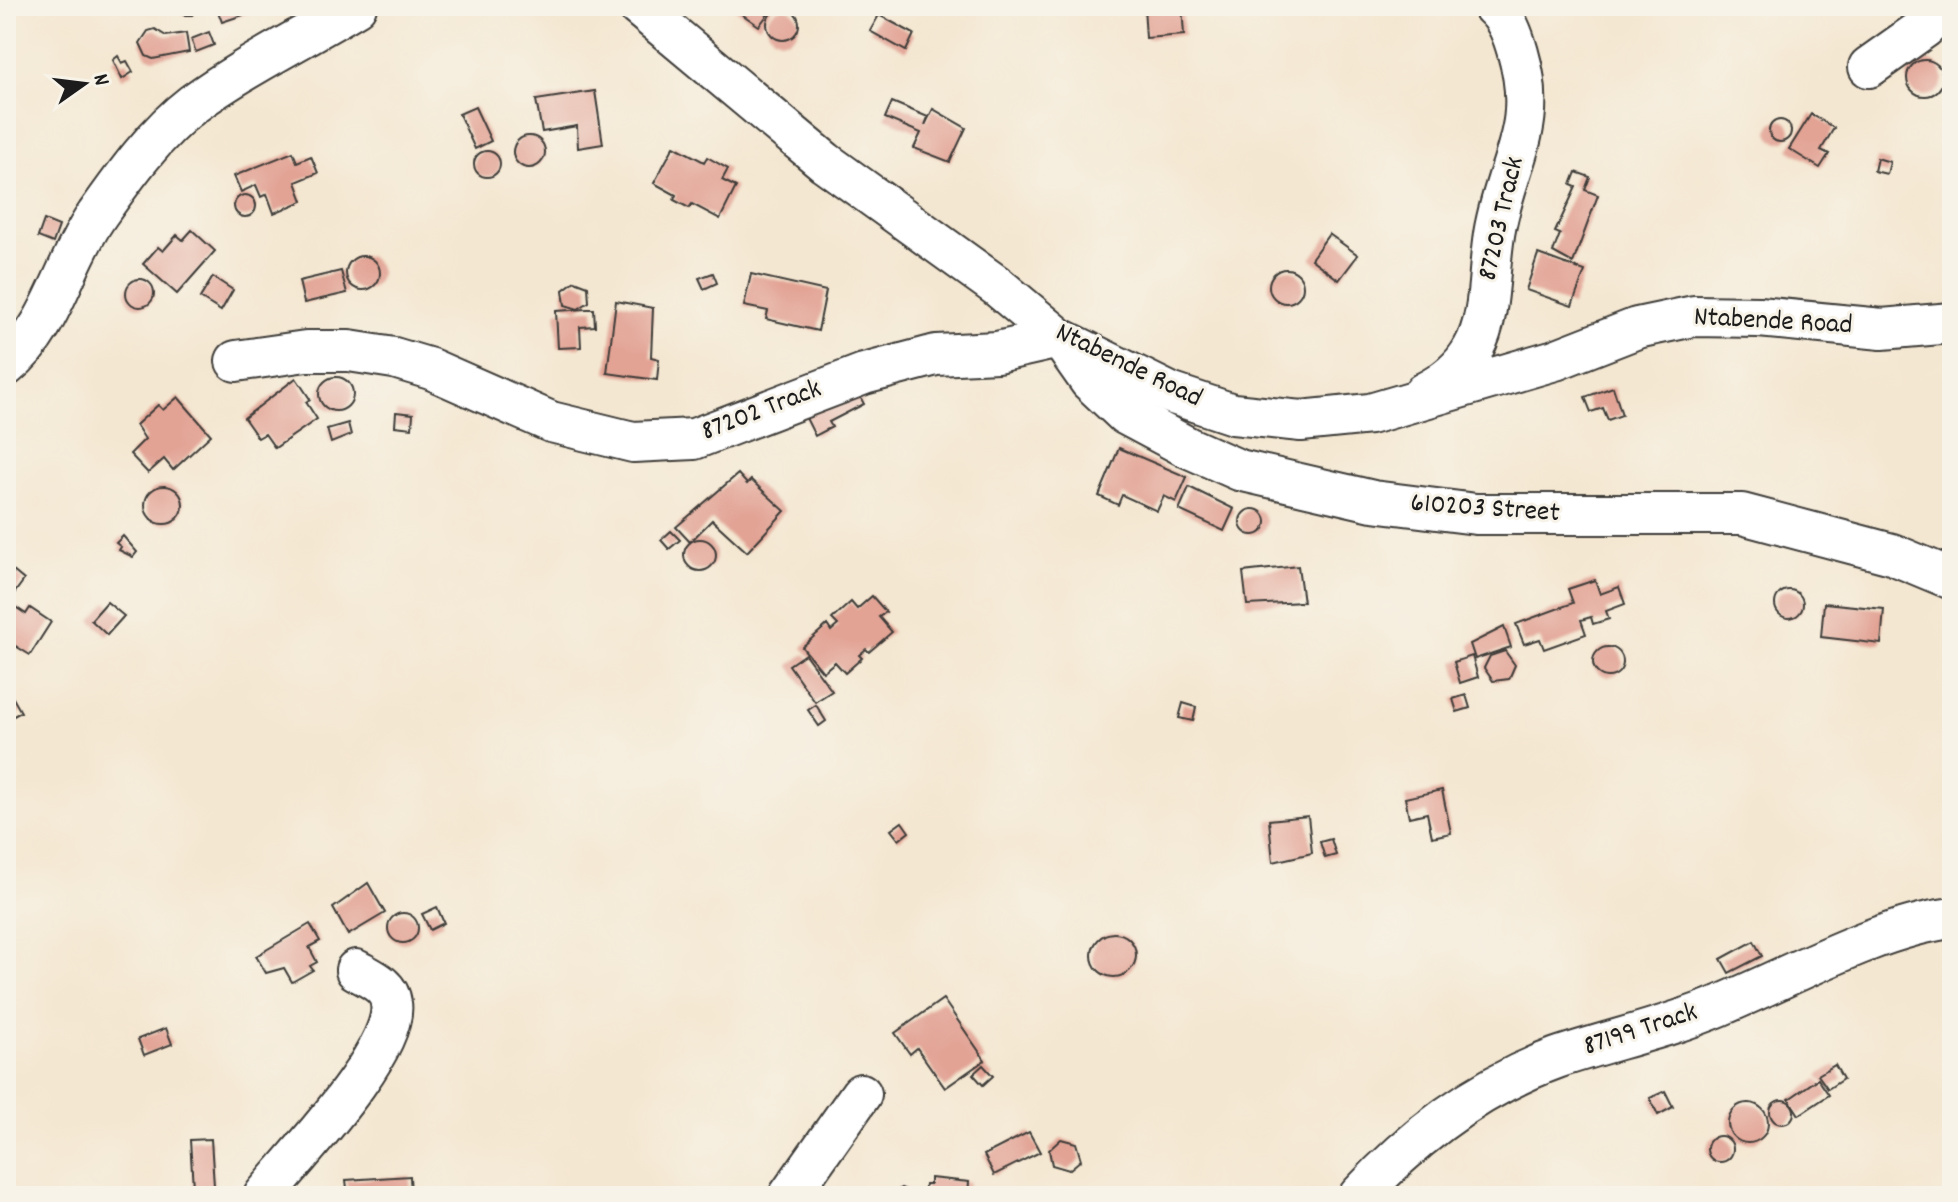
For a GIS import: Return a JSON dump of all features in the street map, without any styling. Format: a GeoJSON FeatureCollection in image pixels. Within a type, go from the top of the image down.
{"type":"FeatureCollection","features":[{"type":"Feature","properties":{"kind":"street"},"geometry":{"type":"LineString","coordinates":[[6,366],[36,337],[64,274],[94,219],[132,168],[192,105],[356,6]]}},
{"type":"Feature","properties":{"kind":"street","name":"Ntabende Road"},"geometry":{"type":"LineString","coordinates":[[638,6],[825,162],[997,286],[1059,338],[1170,393],[1233,414],[1301,421],[1335,419],[1403,405],[1555,360],[1637,328],[1694,316],[1759,317],[1882,329],[1952,323]]}},
{"type":"Feature","properties":{"kind":"street","name":"87203 Track"},"geometry":{"type":"LineString","coordinates":[[1403,405],[1447,381],[1473,349],[1482,323],[1496,223],[1525,127],[1527,93],[1513,34],[1501,13],[1493,6]]}},
{"type":"Feature","properties":{"kind":"street"},"geometry":{"type":"LineString","coordinates":[[1869,67],[1924,28],[1948,6]]}},
{"type":"Feature","properties":{"kind":"street","name":"87202 Track"},"geometry":{"type":"LineString","coordinates":[[236,361],[306,351],[349,351],[394,358],[431,369],[551,422],[633,442],[694,439],[864,374],[936,355],[997,352],[1059,338]]}},
{"type":"Feature","properties":{"kind":"street","name":"610203 Street"},"geometry":{"type":"LineString","coordinates":[[1059,338],[1090,381],[1125,414],[1239,470],[1373,501],[1476,514],[1742,514],[1892,554],[1952,579]]}},
{"type":"Feature","properties":{"kind":"street","name":"87199 Track"},"geometry":{"type":"LineString","coordinates":[[1359,1196],[1391,1161],[1437,1123],[1498,1085],[1553,1060],[1714,1008],[1885,935],[1952,918]]}},
{"type":"Feature","properties":{"kind":"street"},"geometry":{"type":"LineString","coordinates":[[264,1196],[351,1096],[390,1019],[391,1001],[383,987],[356,970]]}},
{"type":"Feature","properties":{"kind":"street"},"geometry":{"type":"LineString","coordinates":[[789,1196],[861,1094]]}},
{"type":"Feature","properties":{"kind":"building"},"geometry":{"type":"Polygon","coordinates":[[[173,6],[200,6],[192,15],[185,15],[173,6]]]}},
{"type":"Feature","properties":{"kind":"building"},"geometry":{"type":"Polygon","coordinates":[[[216,6],[257,6],[258,10],[222,22],[216,6]]]}},
{"type":"Feature","properties":{"kind":"building"},"geometry":{"type":"Polygon","coordinates":[[[730,6],[774,6],[759,26],[730,6]]]}},
{"type":"Feature","properties":{"kind":"building"},"geometry":{"type":"Polygon","coordinates":[[[1144,6],[1182,6],[1184,35],[1146,38],[1144,6]]]}},
{"type":"Feature","properties":{"kind":"building"},"geometry":{"type":"Polygon","coordinates":[[[783,8],[794,13],[799,24],[794,35],[783,40],[772,35],[767,24],[772,13],[783,8]]]}},
{"type":"Feature","properties":{"kind":"building"},"geometry":{"type":"Polygon","coordinates":[[[879,15],[914,34],[906,51],[870,31],[879,15]]]}},
{"type":"Feature","properties":{"kind":"building"},"geometry":{"type":"Polygon","coordinates":[[[155,29],[166,36],[186,33],[189,52],[153,59],[146,56],[140,43],[148,31],[155,29]]]}},
{"type":"Feature","properties":{"kind":"building"},"geometry":{"type":"Polygon","coordinates":[[[209,32],[214,45],[196,52],[191,39],[209,32]]]}},
{"type":"Feature","properties":{"kind":"building"},"geometry":{"type":"Polygon","coordinates":[[[118,56],[122,63],[127,61],[133,72],[122,79],[113,60],[118,56]]]}},
{"type":"Feature","properties":{"kind":"building"},"geometry":{"type":"Polygon","coordinates":[[[1925,60],[1938,65],[1943,78],[1938,91],[1925,96],[1912,91],[1907,78],[1912,65],[1925,60]]]}},
{"type":"Feature","properties":{"kind":"building"},"geometry":{"type":"Polygon","coordinates":[[[595,91],[603,144],[578,148],[577,126],[542,132],[536,100],[595,91]]]}},
{"type":"Feature","properties":{"kind":"building"},"geometry":{"type":"Polygon","coordinates":[[[892,102],[928,117],[925,125],[933,109],[966,128],[950,162],[914,148],[921,133],[885,118],[892,102]]]}},
{"type":"Feature","properties":{"kind":"building"},"geometry":{"type":"Polygon","coordinates":[[[475,107],[491,141],[475,149],[459,114],[475,107]]]}},
{"type":"Feature","properties":{"kind":"building"},"geometry":{"type":"Polygon","coordinates":[[[1811,114],[1834,128],[1821,150],[1829,154],[1820,168],[1789,149],[1811,114]]]}},
{"type":"Feature","properties":{"kind":"building"},"geometry":{"type":"Polygon","coordinates":[[[1780,120],[1788,123],[1791,131],[1788,139],[1780,142],[1772,139],[1769,131],[1772,123],[1780,120]]]}},
{"type":"Feature","properties":{"kind":"building"},"geometry":{"type":"Polygon","coordinates":[[[529,136],[540,141],[545,152],[540,163],[529,168],[518,163],[513,152],[518,141],[529,136]]]}},
{"type":"Feature","properties":{"kind":"building"},"geometry":{"type":"Polygon","coordinates":[[[674,146],[704,162],[707,157],[728,169],[722,180],[736,187],[720,219],[692,204],[689,208],[674,200],[676,195],[654,183],[674,146]]]}},
{"type":"Feature","properties":{"kind":"building"},"geometry":{"type":"Polygon","coordinates":[[[487,151],[496,155],[500,164],[496,173],[487,177],[478,173],[474,164],[478,155],[487,151]]]}},
{"type":"Feature","properties":{"kind":"building"},"geometry":{"type":"Polygon","coordinates":[[[293,152],[297,162],[311,156],[318,173],[296,182],[303,201],[274,213],[267,194],[261,197],[256,185],[241,192],[234,176],[293,152]]]}},
{"type":"Feature","properties":{"kind":"building"},"geometry":{"type":"Polygon","coordinates":[[[1877,158],[1890,162],[1887,174],[1874,171],[1877,158]]]}},
{"type":"Feature","properties":{"kind":"building"},"geometry":{"type":"Polygon","coordinates":[[[1576,172],[1590,177],[1585,190],[1598,195],[1573,263],[1553,252],[1560,234],[1555,232],[1576,187],[1571,185],[1576,172]]]}},
{"type":"Feature","properties":{"kind":"building"},"geometry":{"type":"Polygon","coordinates":[[[245,195],[256,206],[245,217],[234,206],[245,195]]]}},
{"type":"Feature","properties":{"kind":"building"},"geometry":{"type":"Polygon","coordinates":[[[44,220],[59,226],[53,243],[38,237],[44,220]]]}},
{"type":"Feature","properties":{"kind":"building"},"geometry":{"type":"Polygon","coordinates":[[[192,230],[215,251],[177,294],[143,264],[158,247],[163,251],[177,235],[183,240],[192,230]]]}},
{"type":"Feature","properties":{"kind":"building"},"geometry":{"type":"Polygon","coordinates":[[[1329,234],[1358,255],[1339,280],[1311,259],[1329,234]]]}},
{"type":"Feature","properties":{"kind":"building"},"geometry":{"type":"Polygon","coordinates":[[[1538,254],[1585,271],[1572,306],[1526,290],[1538,254]]]}},
{"type":"Feature","properties":{"kind":"building"},"geometry":{"type":"Polygon","coordinates":[[[363,256],[375,261],[380,273],[375,285],[363,290],[351,285],[346,273],[351,261],[363,256]]]}},
{"type":"Feature","properties":{"kind":"building"},"geometry":{"type":"Polygon","coordinates":[[[1286,269],[1298,274],[1303,286],[1298,298],[1286,303],[1274,298],[1269,286],[1274,274],[1286,269]]]}},
{"type":"Feature","properties":{"kind":"building"},"geometry":{"type":"Polygon","coordinates":[[[341,271],[347,293],[304,303],[299,281],[341,271]]]}},
{"type":"Feature","properties":{"kind":"building"},"geometry":{"type":"Polygon","coordinates":[[[713,273],[717,283],[704,289],[699,278],[713,273]]]}},
{"type":"Feature","properties":{"kind":"building"},"geometry":{"type":"Polygon","coordinates":[[[751,274],[826,291],[818,331],[766,319],[768,311],[744,306],[751,274]]]}},
{"type":"Feature","properties":{"kind":"building"},"geometry":{"type":"Polygon","coordinates":[[[213,277],[233,290],[221,311],[200,298],[213,277]]]}},
{"type":"Feature","properties":{"kind":"building"},"geometry":{"type":"Polygon","coordinates":[[[140,279],[150,283],[154,293],[150,303],[140,307],[130,303],[126,293],[130,283],[140,279]]]}},
{"type":"Feature","properties":{"kind":"building"},"geometry":{"type":"Polygon","coordinates":[[[575,281],[588,286],[589,302],[578,309],[565,305],[563,290],[575,281]]]}},
{"type":"Feature","properties":{"kind":"building"},"geometry":{"type":"Polygon","coordinates":[[[616,301],[653,308],[651,357],[659,359],[657,380],[607,373],[616,301]]]}},
{"type":"Feature","properties":{"kind":"building"},"geometry":{"type":"Polygon","coordinates":[[[594,309],[595,326],[580,327],[581,347],[558,348],[556,311],[594,309]]]}},
{"type":"Feature","properties":{"kind":"building"},"geometry":{"type":"Polygon","coordinates":[[[336,377],[348,382],[353,394],[348,406],[336,411],[324,406],[319,394],[324,382],[336,377]]]}},
{"type":"Feature","properties":{"kind":"building"},"geometry":{"type":"Polygon","coordinates":[[[296,378],[310,399],[306,402],[317,419],[275,448],[265,434],[258,438],[244,418],[296,378]]]}},
{"type":"Feature","properties":{"kind":"building"},"geometry":{"type":"Polygon","coordinates":[[[854,385],[864,404],[829,422],[832,427],[815,436],[803,412],[854,385]]]}},
{"type":"Feature","properties":{"kind":"building"},"geometry":{"type":"Polygon","coordinates":[[[1613,387],[1622,415],[1608,420],[1603,408],[1591,412],[1585,397],[1613,387]]]}},
{"type":"Feature","properties":{"kind":"building"},"geometry":{"type":"Polygon","coordinates":[[[178,397],[211,435],[173,470],[164,459],[148,473],[130,454],[145,439],[136,425],[158,405],[163,410],[178,397]]]}},
{"type":"Feature","properties":{"kind":"building"},"geometry":{"type":"Polygon","coordinates":[[[396,412],[413,414],[412,428],[395,426],[396,412]]]}},
{"type":"Feature","properties":{"kind":"building"},"geometry":{"type":"Polygon","coordinates":[[[348,423],[351,435],[331,443],[327,429],[348,423]]]}},
{"type":"Feature","properties":{"kind":"building"},"geometry":{"type":"Polygon","coordinates":[[[1119,448],[1187,477],[1176,502],[1164,496],[1157,511],[1122,495],[1118,505],[1099,496],[1119,448]]]}},
{"type":"Feature","properties":{"kind":"building"},"geometry":{"type":"Polygon","coordinates":[[[738,474],[747,484],[751,480],[785,511],[747,552],[712,520],[690,542],[676,527],[738,474]]]}},
{"type":"Feature","properties":{"kind":"building"},"geometry":{"type":"Polygon","coordinates":[[[164,486],[178,491],[183,505],[178,519],[164,524],[150,519],[145,505],[150,491],[164,486]]]}},
{"type":"Feature","properties":{"kind":"building"},"geometry":{"type":"Polygon","coordinates":[[[1189,487],[1234,509],[1224,531],[1179,510],[1189,487]]]}},
{"type":"Feature","properties":{"kind":"building"},"geometry":{"type":"Polygon","coordinates":[[[1253,509],[1262,513],[1266,522],[1262,531],[1253,535],[1244,531],[1240,522],[1244,513],[1253,509]]]}},
{"type":"Feature","properties":{"kind":"building"},"geometry":{"type":"Polygon","coordinates":[[[671,531],[680,540],[669,549],[661,540],[671,531]]]}},
{"type":"Feature","properties":{"kind":"building"},"geometry":{"type":"Polygon","coordinates":[[[123,536],[137,552],[133,557],[119,550],[121,547],[116,543],[123,536]]]}},
{"type":"Feature","properties":{"kind":"building"},"geometry":{"type":"Polygon","coordinates":[[[700,539],[711,544],[716,555],[711,566],[700,571],[689,566],[684,555],[689,544],[700,539]]]}},
{"type":"Feature","properties":{"kind":"building"},"geometry":{"type":"Polygon","coordinates":[[[6,565],[24,580],[8,602],[26,614],[30,608],[51,622],[30,655],[6,640],[6,565]]]}},
{"type":"Feature","properties":{"kind":"building"},"geometry":{"type":"Polygon","coordinates":[[[1298,566],[1303,602],[1247,605],[1243,572],[1298,566]]]}},
{"type":"Feature","properties":{"kind":"building"},"geometry":{"type":"Polygon","coordinates":[[[1595,580],[1600,594],[1619,587],[1625,604],[1606,611],[1609,619],[1593,624],[1591,617],[1581,620],[1586,634],[1544,649],[1540,639],[1524,644],[1516,624],[1573,603],[1568,589],[1595,580]]]}},
{"type":"Feature","properties":{"kind":"building"},"geometry":{"type":"Polygon","coordinates":[[[1789,590],[1799,594],[1803,604],[1799,614],[1789,618],[1779,614],[1775,604],[1779,594],[1789,590]]]}},
{"type":"Feature","properties":{"kind":"building"},"geometry":{"type":"Polygon","coordinates":[[[872,596],[886,612],[879,617],[892,632],[869,652],[866,649],[859,655],[862,658],[845,673],[835,662],[823,672],[802,647],[827,625],[831,631],[838,625],[832,619],[851,602],[857,609],[872,596]]]}},
{"type":"Feature","properties":{"kind":"building"},"geometry":{"type":"Polygon","coordinates":[[[107,602],[124,616],[107,635],[91,620],[107,602]]]}},
{"type":"Feature","properties":{"kind":"building"},"geometry":{"type":"Polygon","coordinates":[[[1824,603],[1884,609],[1881,644],[1821,637],[1824,603]]]}},
{"type":"Feature","properties":{"kind":"building"},"geometry":{"type":"Polygon","coordinates":[[[1504,627],[1511,647],[1475,659],[1470,644],[1504,627]]]}},
{"type":"Feature","properties":{"kind":"building"},"geometry":{"type":"Polygon","coordinates":[[[1608,647],[1619,651],[1623,662],[1619,673],[1608,677],[1597,673],[1593,662],[1597,651],[1608,647]]]}},
{"type":"Feature","properties":{"kind":"building"},"geometry":{"type":"Polygon","coordinates":[[[1505,651],[1515,665],[1509,679],[1493,681],[1484,668],[1490,656],[1505,651]]]}},
{"type":"Feature","properties":{"kind":"building"},"geometry":{"type":"Polygon","coordinates":[[[805,654],[832,691],[815,702],[789,665],[805,654]]]}},
{"type":"Feature","properties":{"kind":"building"},"geometry":{"type":"Polygon","coordinates":[[[1472,656],[1478,677],[1460,683],[1454,662],[1472,656]]]}},
{"type":"Feature","properties":{"kind":"building"},"geometry":{"type":"Polygon","coordinates":[[[1466,695],[1470,708],[1457,712],[1453,699],[1466,695]]]}},
{"type":"Feature","properties":{"kind":"building"},"geometry":{"type":"Polygon","coordinates":[[[13,698],[21,712],[6,720],[6,702],[13,698]]]}},
{"type":"Feature","properties":{"kind":"building"},"geometry":{"type":"Polygon","coordinates":[[[1183,703],[1196,707],[1193,721],[1179,718],[1183,703]]]}},
{"type":"Feature","properties":{"kind":"building"},"geometry":{"type":"Polygon","coordinates":[[[816,705],[826,721],[819,726],[808,710],[816,705]]]}},
{"type":"Feature","properties":{"kind":"building"},"geometry":{"type":"Polygon","coordinates":[[[1442,790],[1451,833],[1432,837],[1427,813],[1409,817],[1405,798],[1442,790]]]}},
{"type":"Feature","properties":{"kind":"building"},"geometry":{"type":"Polygon","coordinates":[[[1308,816],[1312,853],[1273,862],[1269,820],[1308,816]]]}},
{"type":"Feature","properties":{"kind":"building"},"geometry":{"type":"Polygon","coordinates":[[[902,822],[909,832],[899,840],[891,830],[902,822]]]}},
{"type":"Feature","properties":{"kind":"building"},"geometry":{"type":"Polygon","coordinates":[[[1331,839],[1336,855],[1325,858],[1320,842],[1331,839]]]}},
{"type":"Feature","properties":{"kind":"building"},"geometry":{"type":"Polygon","coordinates":[[[368,883],[385,913],[348,935],[333,908],[368,883]]]}},
{"type":"Feature","properties":{"kind":"building"},"geometry":{"type":"Polygon","coordinates":[[[437,907],[444,923],[430,930],[422,914],[437,907]]]}},
{"type":"Feature","properties":{"kind":"building"},"geometry":{"type":"Polygon","coordinates":[[[403,913],[414,917],[418,928],[414,939],[403,943],[392,939],[388,928],[392,917],[403,913]]]}},
{"type":"Feature","properties":{"kind":"building"},"geometry":{"type":"Polygon","coordinates":[[[310,924],[320,941],[309,947],[317,962],[310,966],[313,970],[292,982],[284,968],[266,973],[256,956],[310,924]]]}},
{"type":"Feature","properties":{"kind":"building"},"geometry":{"type":"Polygon","coordinates":[[[1114,933],[1130,939],[1136,955],[1130,971],[1114,977],[1098,971],[1092,955],[1098,939],[1114,933]]]}},
{"type":"Feature","properties":{"kind":"building"},"geometry":{"type":"Polygon","coordinates":[[[1754,941],[1762,956],[1729,973],[1721,959],[1754,941]]]}},
{"type":"Feature","properties":{"kind":"building"},"geometry":{"type":"Polygon","coordinates":[[[943,999],[985,1060],[945,1088],[917,1048],[910,1054],[895,1033],[943,999]]]}},
{"type":"Feature","properties":{"kind":"building"},"geometry":{"type":"Polygon","coordinates":[[[166,1028],[172,1044],[144,1055],[138,1039],[166,1028]]]}},
{"type":"Feature","properties":{"kind":"building"},"geometry":{"type":"Polygon","coordinates":[[[983,1065],[993,1076],[983,1085],[973,1074],[983,1065]]]}},
{"type":"Feature","properties":{"kind":"building"},"geometry":{"type":"Polygon","coordinates":[[[1835,1065],[1843,1079],[1828,1089],[1818,1075],[1835,1065]]]}},
{"type":"Feature","properties":{"kind":"building"},"geometry":{"type":"Polygon","coordinates":[[[1818,1079],[1829,1095],[1799,1115],[1789,1099],[1818,1079]]]}},
{"type":"Feature","properties":{"kind":"building"},"geometry":{"type":"Polygon","coordinates":[[[1665,1091],[1673,1107],[1658,1115],[1650,1098],[1665,1091]]]}},
{"type":"Feature","properties":{"kind":"building"},"geometry":{"type":"Polygon","coordinates":[[[1782,1100],[1793,1107],[1794,1112],[1787,1123],[1782,1124],[1771,1117],[1770,1112],[1777,1101],[1782,1100]]]}},
{"type":"Feature","properties":{"kind":"building"},"geometry":{"type":"Polygon","coordinates":[[[1748,1103],[1762,1109],[1768,1123],[1762,1137],[1748,1143],[1734,1137],[1728,1123],[1734,1109],[1748,1103]]]}},
{"type":"Feature","properties":{"kind":"building"},"geometry":{"type":"Polygon","coordinates":[[[1029,1132],[1040,1152],[994,1175],[984,1155],[1029,1132]]]}},
{"type":"Feature","properties":{"kind":"building"},"geometry":{"type":"Polygon","coordinates":[[[1720,1136],[1729,1140],[1733,1149],[1729,1158],[1720,1162],[1711,1158],[1707,1149],[1711,1140],[1720,1136]]]}},
{"type":"Feature","properties":{"kind":"building"},"geometry":{"type":"Polygon","coordinates":[[[211,1139],[214,1186],[193,1187],[190,1140],[211,1139]]]}},
{"type":"Feature","properties":{"kind":"building"},"geometry":{"type":"Polygon","coordinates":[[[1061,1139],[1076,1143],[1081,1160],[1069,1170],[1052,1165],[1049,1150],[1061,1139]]]}},
{"type":"Feature","properties":{"kind":"building"},"geometry":{"type":"Polygon","coordinates":[[[410,1176],[411,1196],[348,1196],[346,1180],[410,1176]]]}},
{"type":"Feature","properties":{"kind":"building"},"geometry":{"type":"Polygon","coordinates":[[[930,1178],[969,1182],[968,1196],[924,1196],[925,1184],[930,1184],[930,1178]]]}},
{"type":"Feature","properties":{"kind":"building"},"geometry":{"type":"Polygon","coordinates":[[[901,1188],[919,1196],[890,1196],[901,1188]]]}}]}
